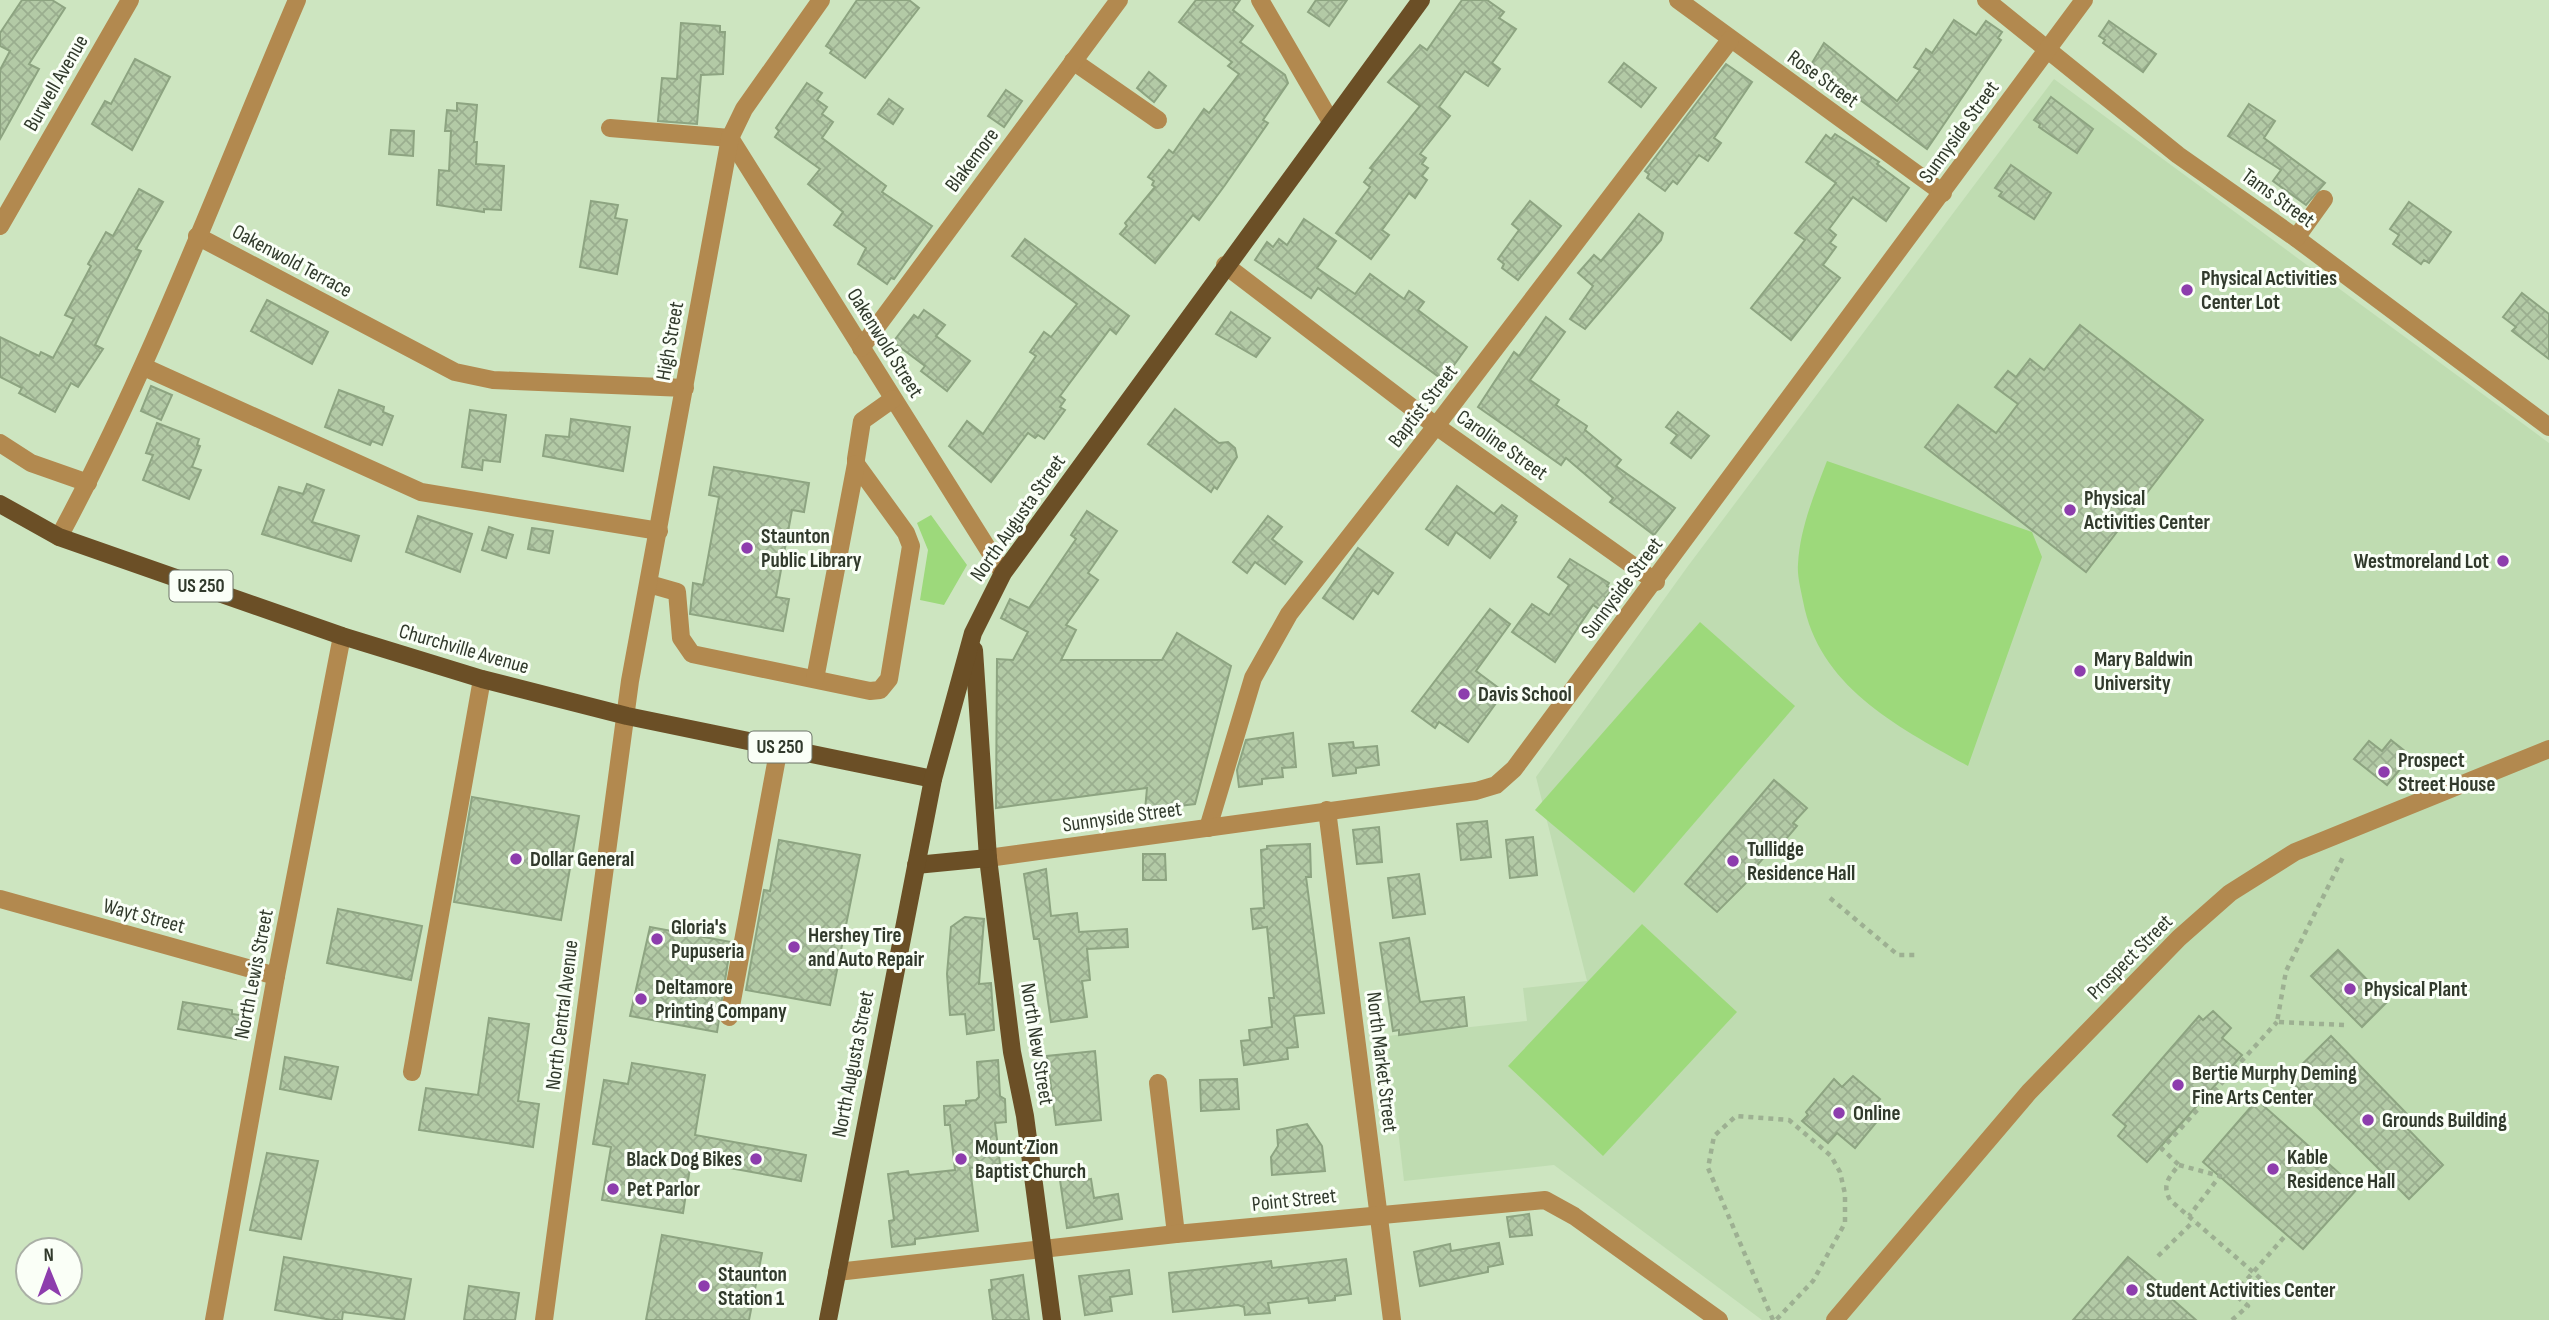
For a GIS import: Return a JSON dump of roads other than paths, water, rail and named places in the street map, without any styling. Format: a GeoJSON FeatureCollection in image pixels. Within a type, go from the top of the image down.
{"type":"FeatureCollection","features":[{"type":"Feature","properties":{"kind":"main road","name":"North Augusta Street"},"geometry":{"type":"LineString","coordinates":[[828,1320],[933,779],[973,633],[1003,573],[1225,265],[1421,0]]}},
{"type":"Feature","properties":{"kind":"main road","name":"Churchville Avenue"},"geometry":{"type":"LineString","coordinates":[[0,504],[59,537],[342,636],[482,679],[627,716],[933,779]]}},
{"type":"Feature","properties":{"kind":"main road","name":"North New Street"},"geometry":{"type":"LineString","coordinates":[[973,633],[988,858],[1012,1052],[1025,1116],[1052,1320]]}},
{"type":"Feature","properties":{"kind":"main road"},"geometry":{"type":"LineString","coordinates":[[916,865],[988,858]]}},
{"type":"Feature","properties":{"kind":"street"},"geometry":{"type":"LineString","coordinates":[[59,537],[144,367],[297,0]]}},
{"type":"Feature","properties":{"kind":"street","name":"High Street"},"geometry":{"type":"LineString","coordinates":[[627,716],[630,681],[730,138],[744,110],[821,0]]}},
{"type":"Feature","properties":{"kind":"street","name":"Blakemore"},"geometry":{"type":"LineString","coordinates":[[861,348],[1119,0]]}},
{"type":"Feature","properties":{"kind":"street"},"geometry":{"type":"LineString","coordinates":[[1260,0],[1331,122]]}},
{"type":"Feature","properties":{"kind":"street","name":"Rose Street"},"geometry":{"type":"LineString","coordinates":[[1678,0],[1943,193]]}},
{"type":"Feature","properties":{"kind":"street","name":"Tams Street"},"geometry":{"type":"LineString","coordinates":[[1986,0],[2178,155],[2297,238],[2549,427]]}},
{"type":"Feature","properties":{"kind":"street","name":"Sunnyside Street"},"geometry":{"type":"LineString","coordinates":[[988,858],[1476,791],[1503,780],[1656,582],[2084,0]]}},
{"type":"Feature","properties":{"kind":"street","name":"Burwell Avenue"},"geometry":{"type":"LineString","coordinates":[[0,226],[123,3]]}},
{"type":"Feature","properties":{"kind":"street","name":"Baptist Street"},"geometry":{"type":"LineString","coordinates":[[1208,828],[1254,678],[1289,614],[1730,40]]}},
{"type":"Feature","properties":{"kind":"street"},"geometry":{"type":"LineString","coordinates":[[1073,61],[1158,120]]}},
{"type":"Feature","properties":{"kind":"street"},"geometry":{"type":"LineString","coordinates":[[610,128],[730,138]]}},
{"type":"Feature","properties":{"kind":"street","name":"Oakenwold Street"},"geometry":{"type":"LineString","coordinates":[[730,138],[1003,573]]}},
{"type":"Feature","properties":{"kind":"street"},"geometry":{"type":"LineString","coordinates":[[2297,238],[2324,199]]}},
{"type":"Feature","properties":{"kind":"street","name":"Oakenwold Terrace"},"geometry":{"type":"LineString","coordinates":[[197,236],[455,372],[493,380],[685,388]]}},
{"type":"Feature","properties":{"kind":"street","name":"Caroline Street"},"geometry":{"type":"LineString","coordinates":[[1225,265],[1436,426],[1656,582]]}},
{"type":"Feature","properties":{"kind":"street"},"geometry":{"type":"LineString","coordinates":[[144,367],[421,492],[659,531]]}},
{"type":"Feature","properties":{"kind":"street"},"geometry":{"type":"LineString","coordinates":[[815,679],[856,464],[858,430],[862,421],[893,399]]}},
{"type":"Feature","properties":{"kind":"street"},"geometry":{"type":"LineString","coordinates":[[0,443],[31,463],[88,483]]}},
{"type":"Feature","properties":{"kind":"street"},"geometry":{"type":"LineString","coordinates":[[649,584],[677,592],[681,638],[692,654],[870,691],[880,690],[889,679],[911,546],[906,533],[856,464]]}},
{"type":"Feature","properties":{"kind":"street","name":"North Lewis Street"},"geometry":{"type":"LineString","coordinates":[[214,1320],[276,976],[342,636]]}},
{"type":"Feature","properties":{"kind":"street"},"geometry":{"type":"LineString","coordinates":[[412,1072],[482,679]]}},
{"type":"Feature","properties":{"kind":"street","name":"North Central Avenue"},"geometry":{"type":"LineString","coordinates":[[544,1320],[570,1140],[591,952],[627,716]]}},
{"type":"Feature","properties":{"kind":"street"},"geometry":{"type":"LineString","coordinates":[[729,1017],[779,747]]}},
{"type":"Feature","properties":{"kind":"street","name":"Prospect Street"},"geometry":{"type":"LineString","coordinates":[[1835,1320],[2029,1092],[2179,938],[2230,893],[2295,852],[2549,749]]}},
{"type":"Feature","properties":{"kind":"street","name":"North Market Street"},"geometry":{"type":"LineString","coordinates":[[1326,810],[1392,1320]]}},
{"type":"Feature","properties":{"kind":"street","name":"Wayt Street"},"geometry":{"type":"LineString","coordinates":[[0,899],[276,976]]}},
{"type":"Feature","properties":{"kind":"street"},"geometry":{"type":"LineString","coordinates":[[1158,1083],[1176,1234]]}},
{"type":"Feature","properties":{"kind":"street","name":"Point Street"},"geometry":{"type":"LineString","coordinates":[[837,1272],[1176,1234],[1545,1200],[1574,1216],[1719,1320]]}},
{"type":"Feature","properties":{"kind":"place","name":"Physical Activities Center Lot"},"geometry":{"type":"Point","coordinates":[2187,290]}},
{"type":"Feature","properties":{"kind":"place","name":"Physical Activities Center"},"geometry":{"type":"Point","coordinates":[2070,510]}},
{"type":"Feature","properties":{"kind":"place","name":"Staunton Public Library"},"geometry":{"type":"Point","coordinates":[747,548]}},
{"type":"Feature","properties":{"kind":"place","name":"Westmoreland Lot"},"geometry":{"type":"Point","coordinates":[2503,561]}},
{"type":"Feature","properties":{"kind":"place","name":"Mary Baldwin University"},"geometry":{"type":"Point","coordinates":[2080,671]}},
{"type":"Feature","properties":{"kind":"place","name":"Davis School"},"geometry":{"type":"Point","coordinates":[1464,694]}},
{"type":"Feature","properties":{"kind":"place","name":"Prospect Street House"},"geometry":{"type":"Point","coordinates":[2384,772]}},
{"type":"Feature","properties":{"kind":"place","name":"Dollar General"},"geometry":{"type":"Point","coordinates":[516,859]}},
{"type":"Feature","properties":{"kind":"place","name":"Tullidge Residence Hall"},"geometry":{"type":"Point","coordinates":[1733,861]}},
{"type":"Feature","properties":{"kind":"place","name":"Gloria's Pupuseria"},"geometry":{"type":"Point","coordinates":[657,939]}},
{"type":"Feature","properties":{"kind":"place","name":"Hershey Tire and Auto Repair"},"geometry":{"type":"Point","coordinates":[794,947]}},
{"type":"Feature","properties":{"kind":"place","name":"Physical Plant"},"geometry":{"type":"Point","coordinates":[2350,989]}},
{"type":"Feature","properties":{"kind":"place","name":"Deltamore Printing Company"},"geometry":{"type":"Point","coordinates":[641,999]}},
{"type":"Feature","properties":{"kind":"place","name":"Bertie Murphy Deming Fine Arts Center"},"geometry":{"type":"Point","coordinates":[2178,1085]}},
{"type":"Feature","properties":{"kind":"place","name":"Online"},"geometry":{"type":"Point","coordinates":[1839,1113]}},
{"type":"Feature","properties":{"kind":"place","name":"Grounds Building"},"geometry":{"type":"Point","coordinates":[2368,1120]}},
{"type":"Feature","properties":{"kind":"place","name":"Black Dog Bikes"},"geometry":{"type":"Point","coordinates":[756,1159]}},
{"type":"Feature","properties":{"kind":"place","name":"Mount Zion Baptist Church"},"geometry":{"type":"Point","coordinates":[961,1159]}},
{"type":"Feature","properties":{"kind":"place","name":"Kable Residence Hall"},"geometry":{"type":"Point","coordinates":[2273,1169]}},
{"type":"Feature","properties":{"kind":"place","name":"Pet Parlor"},"geometry":{"type":"Point","coordinates":[613,1189]}},
{"type":"Feature","properties":{"kind":"place","name":"Staunton Station 1"},"geometry":{"type":"Point","coordinates":[704,1286]}},
{"type":"Feature","properties":{"kind":"place","name":"Student Activities Center"},"geometry":{"type":"Point","coordinates":[2132,1290]}}]}
